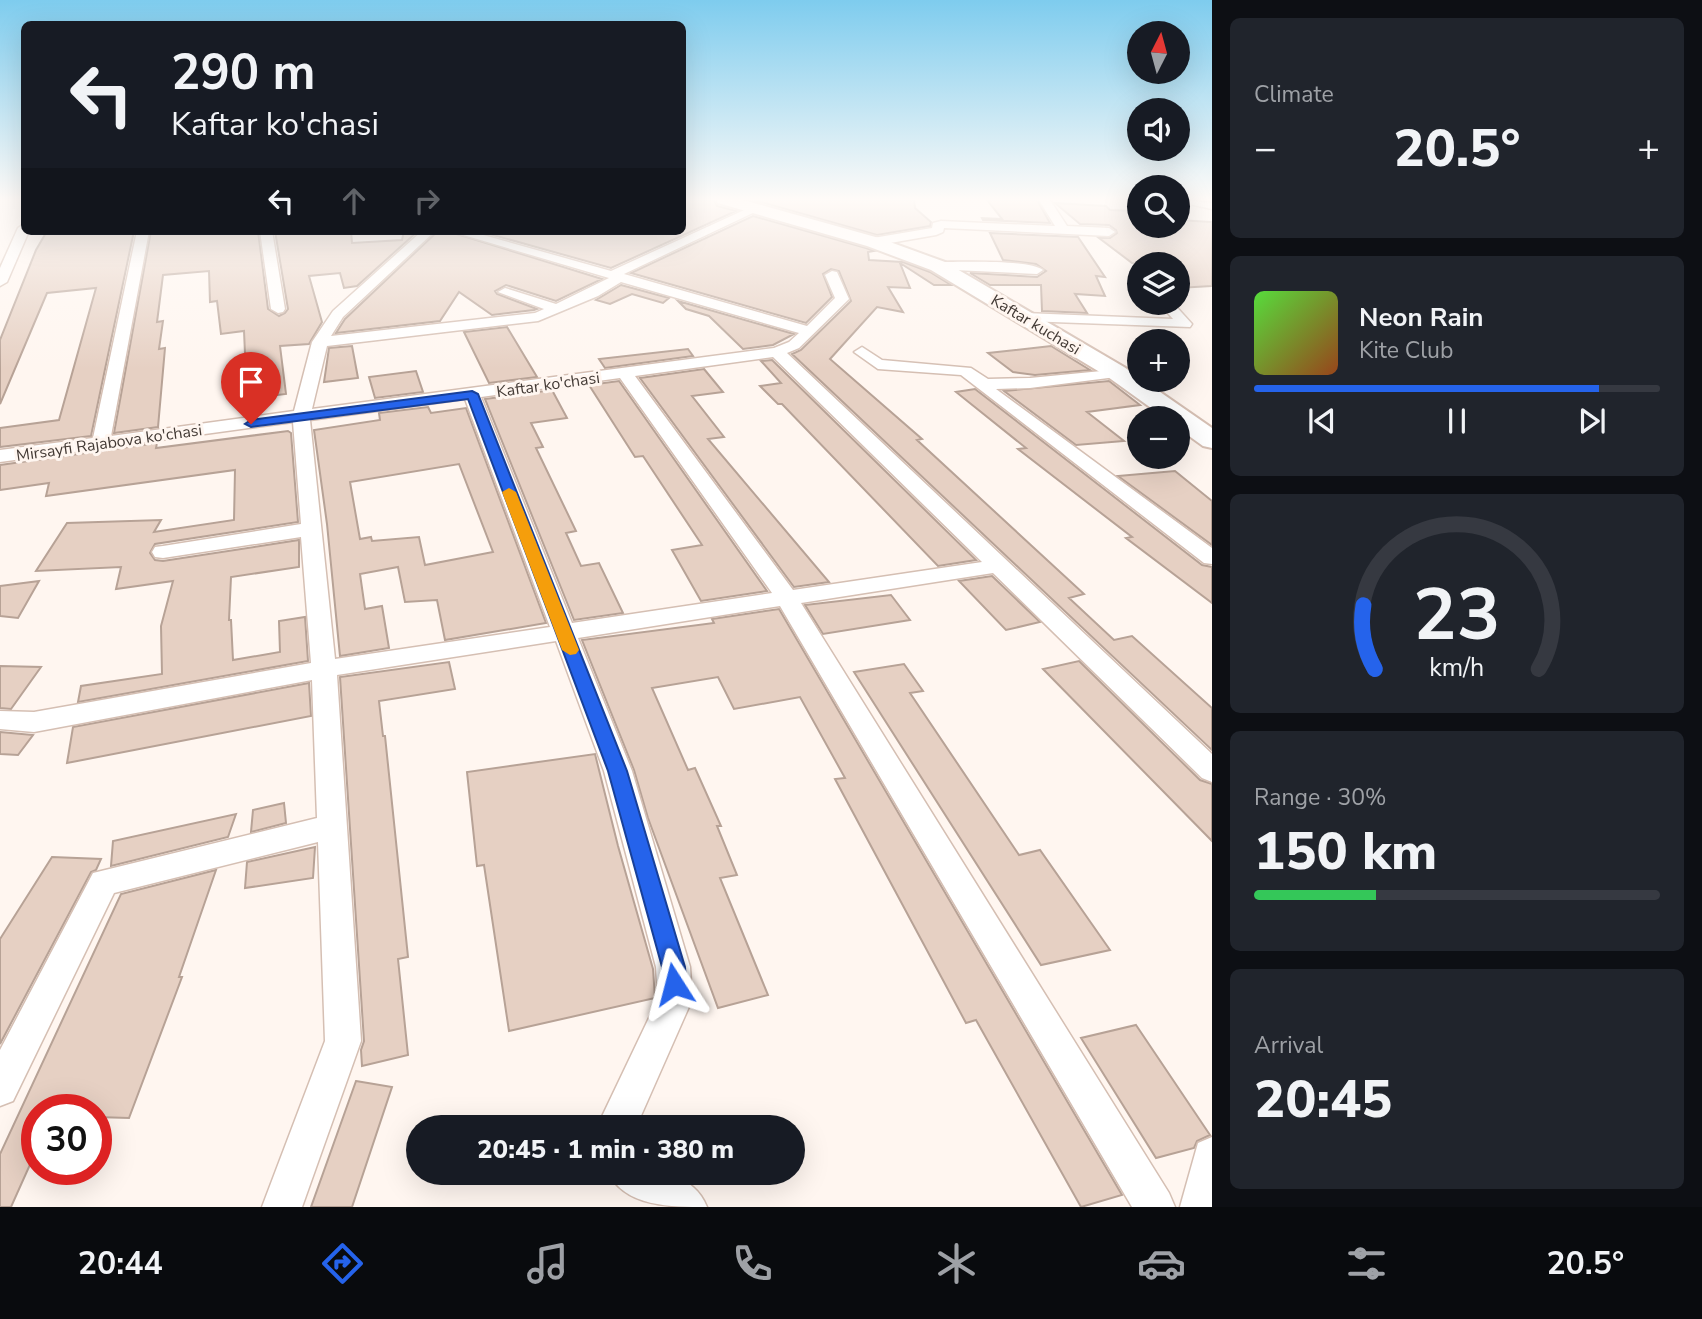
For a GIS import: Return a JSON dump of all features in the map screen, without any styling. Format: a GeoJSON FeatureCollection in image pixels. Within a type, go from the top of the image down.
{"type":"FeatureCollection","features":[{"type":"Feature","properties":{"kind":"street"},"geometry":{"type":"LineString","coordinates":[[0,282],[11,256]]}},
{"type":"Feature","properties":{"kind":"street"},"geometry":{"type":"LineString","coordinates":[[101,441],[138,256]]}},
{"type":"Feature","properties":{"kind":"street"},"geometry":{"type":"LineString","coordinates":[[270,256],[278,309]]}},
{"type":"Feature","properties":{"kind":"street"},"geometry":{"type":"LineString","coordinates":[[282,1207],[343,1041],[324,669],[301,418],[320,342],[338,314],[401,256]]}},
{"type":"Feature","properties":{"kind":"street"},"geometry":{"type":"LineString","coordinates":[[546,256],[810,331]]}},
{"type":"Feature","properties":{"kind":"street"},"geometry":{"type":"LineString","coordinates":[[320,342],[538,317],[656,256]]}},
{"type":"Feature","properties":{"kind":"street","name":"Kaftar kuchasi"},"geometry":{"type":"LineString","coordinates":[[912,256],[938,266],[1116,372],[1211,438]]}},
{"type":"Feature","properties":{"kind":"street"},"geometry":{"type":"LineString","coordinates":[[938,266],[998,266],[1037,270]]}},
{"type":"Feature","properties":{"kind":"street"},"geometry":{"type":"LineString","coordinates":[[832,275],[842,299],[810,331],[785,348],[998,566],[1212,771]]}},
{"type":"Feature","properties":{"kind":"street"},"geometry":{"type":"LineString","coordinates":[[505,292],[558,309]]}},
{"type":"Feature","properties":{"kind":"street"},"geometry":{"type":"LineString","coordinates":[[1025,317],[1185,324],[1177,315]]}},
{"type":"Feature","properties":{"kind":"street","name":"Kaftar ko'chasi"},"geometry":{"type":"LineString","coordinates":[[301,418],[625,374],[785,348]]}},
{"type":"Feature","properties":{"kind":"street"},"geometry":{"type":"LineString","coordinates":[[862,352],[878,364],[965,371],[1212,558]]}},
{"type":"Feature","properties":{"kind":"street"},"geometry":{"type":"LineString","coordinates":[[984,384],[1030,383],[1116,372]]}},
{"type":"Feature","properties":{"kind":"street"},"geometry":{"type":"LineString","coordinates":[[625,374],[786,597],[1155,1207]]}},
{"type":"Feature","properties":{"kind":"street"},"geometry":{"type":"LineString","coordinates":[[472,394],[618,771],[673,967],[675,1000],[621,1115]]}},
{"type":"Feature","properties":{"kind":"street","name":"Mirsayfi Rajabova ko'chasi"},"geometry":{"type":"LineString","coordinates":[[0,456],[101,441],[301,418]]}},
{"type":"Feature","properties":{"kind":"street"},"geometry":{"type":"LineString","coordinates":[[163,552],[311,528]]}},
{"type":"Feature","properties":{"kind":"street"},"geometry":{"type":"LineString","coordinates":[[0,720],[34,722],[324,669],[998,566]]}},
{"type":"Feature","properties":{"kind":"street"},"geometry":{"type":"LineString","coordinates":[[0,1088],[104,881],[330,827]]}},
{"type":"Feature","properties":{"kind":"street"},"geometry":{"type":"LineString","coordinates":[[1200,1207],[1212,1157]]}},
{"type":"Feature","properties":{"kind":"street"},"geometry":{"type":"LineString","coordinates":[[650,1185],[687,1207]]}},
{"type":"Feature","properties":{"kind":"building"},"geometry":{"type":"Polygon","coordinates":[[[33,256],[129,256],[91,436],[0,447],[0,428],[59,420],[96,288],[47,293],[0,404],[0,340],[33,256]]]}},
{"type":"Feature","properties":{"kind":"building"},"geometry":{"type":"Polygon","coordinates":[[[146,256],[261,256],[268,309],[279,316],[288,309],[279,256],[390,256],[357,286],[344,288],[340,273],[309,276],[322,322],[309,344],[280,346],[286,394],[247,399],[244,331],[221,334],[217,301],[210,302],[209,271],[163,275],[157,322],[163,321],[159,349],[165,348],[158,427],[114,433],[146,256]]]}},
{"type":"Feature","properties":{"kind":"building"},"geometry":{"type":"Polygon","coordinates":[[[411,256],[529,256],[602,279],[556,301],[506,285],[495,291],[537,309],[534,310],[492,315],[459,292],[440,321],[336,333],[345,319],[411,256]]]}},
{"type":"Feature","properties":{"kind":"building"},"geometry":{"type":"Polygon","coordinates":[[[569,256],[637,256],[611,268],[569,256]]]}},
{"type":"Feature","properties":{"kind":"building"},"geometry":{"type":"Polygon","coordinates":[[[667,256],[869,256],[869,260],[903,262],[930,272],[951,285],[934,285],[900,263],[910,288],[888,287],[903,312],[877,307],[830,359],[922,439],[917,440],[1084,594],[1069,598],[1114,640],[1132,636],[1212,708],[1212,750],[792,354],[801,350],[851,301],[839,271],[831,269],[823,274],[832,297],[806,323],[631,273],[667,256]]]}},
{"type":"Feature","properties":{"kind":"building"},"geometry":{"type":"Polygon","coordinates":[[[1001,256],[1091,256],[1105,277],[1096,276],[1105,296],[1075,294],[1087,313],[1042,311],[1041,285],[990,285],[970,273],[1037,277],[1046,271],[1036,264],[1003,260],[1001,256]]]}},
{"type":"Feature","properties":{"kind":"building"},"geometry":{"type":"Polygon","coordinates":[[[1190,256],[1212,256],[1212,286],[1190,287],[1190,256]]]}},
{"type":"Feature","properties":{"kind":"building"},"geometry":{"type":"Polygon","coordinates":[[[621,285],[669,298],[663,303],[632,294],[610,304],[596,300],[621,285]]]}},
{"type":"Feature","properties":{"kind":"building"},"geometry":{"type":"Polygon","coordinates":[[[678,301],[794,334],[773,345],[743,349],[709,316],[686,309],[678,301]]]}},
{"type":"Feature","properties":{"kind":"building"},"geometry":{"type":"Polygon","coordinates":[[[507,327],[537,377],[489,383],[464,332],[507,327]]]}},
{"type":"Feature","properties":{"kind":"building"},"geometry":{"type":"Polygon","coordinates":[[[352,346],[358,378],[324,382],[329,348],[352,346]]]}},
{"type":"Feature","properties":{"kind":"building"},"geometry":{"type":"Polygon","coordinates":[[[1051,346],[1090,370],[1035,375],[1013,372],[988,353],[1051,346]]]}},
{"type":"Feature","properties":{"kind":"building"},"geometry":{"type":"Polygon","coordinates":[[[688,349],[693,356],[605,368],[599,359],[688,349]]]}},
{"type":"Feature","properties":{"kind":"building"},"geometry":{"type":"Polygon","coordinates":[[[772,360],[976,560],[938,566],[782,404],[778,404],[760,386],[781,383],[761,361],[772,360]]]}},
{"type":"Feature","properties":{"kind":"building"},"geometry":{"type":"Polygon","coordinates":[[[704,369],[723,392],[692,396],[724,437],[708,439],[829,582],[794,587],[640,378],[704,369]]]}},
{"type":"Feature","properties":{"kind":"building"},"geometry":{"type":"Polygon","coordinates":[[[416,371],[423,392],[375,398],[369,377],[416,371]]]}},
{"type":"Feature","properties":{"kind":"building"},"geometry":{"type":"Polygon","coordinates":[[[619,381],[767,591],[701,601],[672,550],[702,545],[643,456],[635,457],[589,385],[619,381]]]}},
{"type":"Feature","properties":{"kind":"building"},"geometry":{"type":"Polygon","coordinates":[[[1109,381],[1140,405],[1087,412],[1124,441],[1076,445],[1004,391],[1109,381]]]}},
{"type":"Feature","properties":{"kind":"building"},"geometry":{"type":"Polygon","coordinates":[[[975,389],[1202,565],[1212,567],[1212,603],[1126,538],[1132,537],[1018,449],[1026,448],[956,392],[975,389]]]}},
{"type":"Feature","properties":{"kind":"building"},"geometry":{"type":"Polygon","coordinates":[[[552,390],[567,418],[531,423],[543,447],[536,448],[576,531],[566,533],[581,566],[599,563],[623,613],[574,620],[485,399],[552,390]]]}},
{"type":"Feature","properties":{"kind":"building"},"geometry":{"type":"Polygon","coordinates":[[[428,407],[431,413],[466,408],[546,623],[445,640],[437,600],[405,602],[398,567],[360,574],[365,609],[382,606],[389,648],[340,656],[327,524],[314,430],[380,420],[379,413],[428,407]],[[459,464],[350,482],[360,539],[371,537],[372,541],[419,537],[425,565],[493,552],[459,464]]]}},
{"type":"Feature","properties":{"kind":"building"},"geometry":{"type":"Polygon","coordinates":[[[288,431],[291,433],[298,522],[155,544],[150,553],[155,560],[163,561],[299,540],[299,567],[231,577],[229,620],[233,660],[280,652],[279,621],[305,617],[308,661],[78,702],[81,686],[162,674],[161,626],[173,581],[116,589],[121,567],[36,571],[67,523],[161,520],[154,532],[234,520],[235,470],[46,496],[49,483],[0,490],[0,465],[157,443],[156,448],[288,431]]]}},
{"type":"Feature","properties":{"kind":"building"},"geometry":{"type":"Polygon","coordinates":[[[1175,471],[1212,501],[1212,545],[1118,476],[1175,471]]]}},
{"type":"Feature","properties":{"kind":"building"},"geometry":{"type":"Polygon","coordinates":[[[992,576],[1040,622],[1006,630],[959,581],[992,576]]]}},
{"type":"Feature","properties":{"kind":"building"},"geometry":{"type":"Polygon","coordinates":[[[39,581],[18,618],[0,616],[0,586],[39,581]]]}},
{"type":"Feature","properties":{"kind":"building"},"geometry":{"type":"Polygon","coordinates":[[[891,595],[910,620],[823,634],[805,605],[891,595]]]}},
{"type":"Feature","properties":{"kind":"building"},"geometry":{"type":"Polygon","coordinates":[[[779,609],[1122,1195],[1081,1207],[976,1020],[966,1023],[835,779],[845,778],[800,697],[734,709],[718,677],[652,688],[688,770],[695,768],[721,826],[717,826],[737,875],[720,878],[768,995],[718,1008],[648,818],[634,770],[582,640],[714,623],[712,619],[779,609]]]}},
{"type":"Feature","properties":{"kind":"building"},"geometry":{"type":"Polygon","coordinates":[[[1079,661],[1200,780],[1212,784],[1212,841],[1043,669],[1079,661]]]}},
{"type":"Feature","properties":{"kind":"building"},"geometry":{"type":"Polygon","coordinates":[[[449,662],[455,689],[379,701],[408,957],[398,959],[408,1055],[362,1066],[361,1050],[364,1041],[340,677],[449,662]]]}},
{"type":"Feature","properties":{"kind":"building"},"geometry":{"type":"Polygon","coordinates":[[[904,664],[923,691],[910,693],[1019,855],[1040,850],[1110,950],[1041,965],[854,672],[904,664]]]}},
{"type":"Feature","properties":{"kind":"building"},"geometry":{"type":"Polygon","coordinates":[[[0,666],[41,667],[11,709],[0,708],[0,666]]]}},
{"type":"Feature","properties":{"kind":"building"},"geometry":{"type":"Polygon","coordinates":[[[309,683],[311,716],[67,763],[73,727],[309,683]]]}},
{"type":"Feature","properties":{"kind":"building"},"geometry":{"type":"Polygon","coordinates":[[[0,732],[33,735],[18,755],[0,754],[0,732]]]}},
{"type":"Feature","properties":{"kind":"building"},"geometry":{"type":"Polygon","coordinates":[[[595,754],[653,969],[655,998],[509,1031],[484,865],[477,866],[467,772],[595,754]]]}},
{"type":"Feature","properties":{"kind":"building"},"geometry":{"type":"Polygon","coordinates":[[[284,803],[286,823],[251,832],[253,810],[284,803]]]}},
{"type":"Feature","properties":{"kind":"building"},"geometry":{"type":"Polygon","coordinates":[[[236,814],[228,837],[111,866],[113,841],[236,814]]]}},
{"type":"Feature","properties":{"kind":"building"},"geometry":{"type":"Polygon","coordinates":[[[315,847],[313,878],[245,888],[247,862],[315,847]]]}},
{"type":"Feature","properties":{"kind":"building"},"geometry":{"type":"Polygon","coordinates":[[[52,857],[101,859],[96,870],[91,872],[0,1044],[0,939],[52,857]]]}},
{"type":"Feature","properties":{"kind":"building"},"geometry":{"type":"Polygon","coordinates":[[[216,870],[179,977],[182,977],[129,1118],[112,1117],[112,1094],[28,1094],[121,894],[216,870]]]}},
{"type":"Feature","properties":{"kind":"building"},"geometry":{"type":"Polygon","coordinates":[[[1136,1025],[1210,1135],[1197,1141],[1194,1148],[1156,1158],[1081,1038],[1136,1025]]]}},
{"type":"Feature","properties":{"kind":"building"},"geometry":{"type":"Polygon","coordinates":[[[356,1081],[392,1087],[352,1207],[311,1207],[356,1081]]]}},
{"type":"Feature","properties":{"kind":"building"},"geometry":{"type":"Polygon","coordinates":[[[21,1109],[21,1185],[11,1207],[0,1207],[0,1154],[21,1109]]]}},
{"type":"Feature","properties":{"kind":"slow traffic"},"geometry":{"type":"LineString","coordinates":[[509,492],[570,650]]}},
{"type":"Feature","properties":{"kind":"route"},"geometry":{"type":"LineString","coordinates":[[251,424],[472,394],[618,771],[673,967],[674,984]]}}]}
